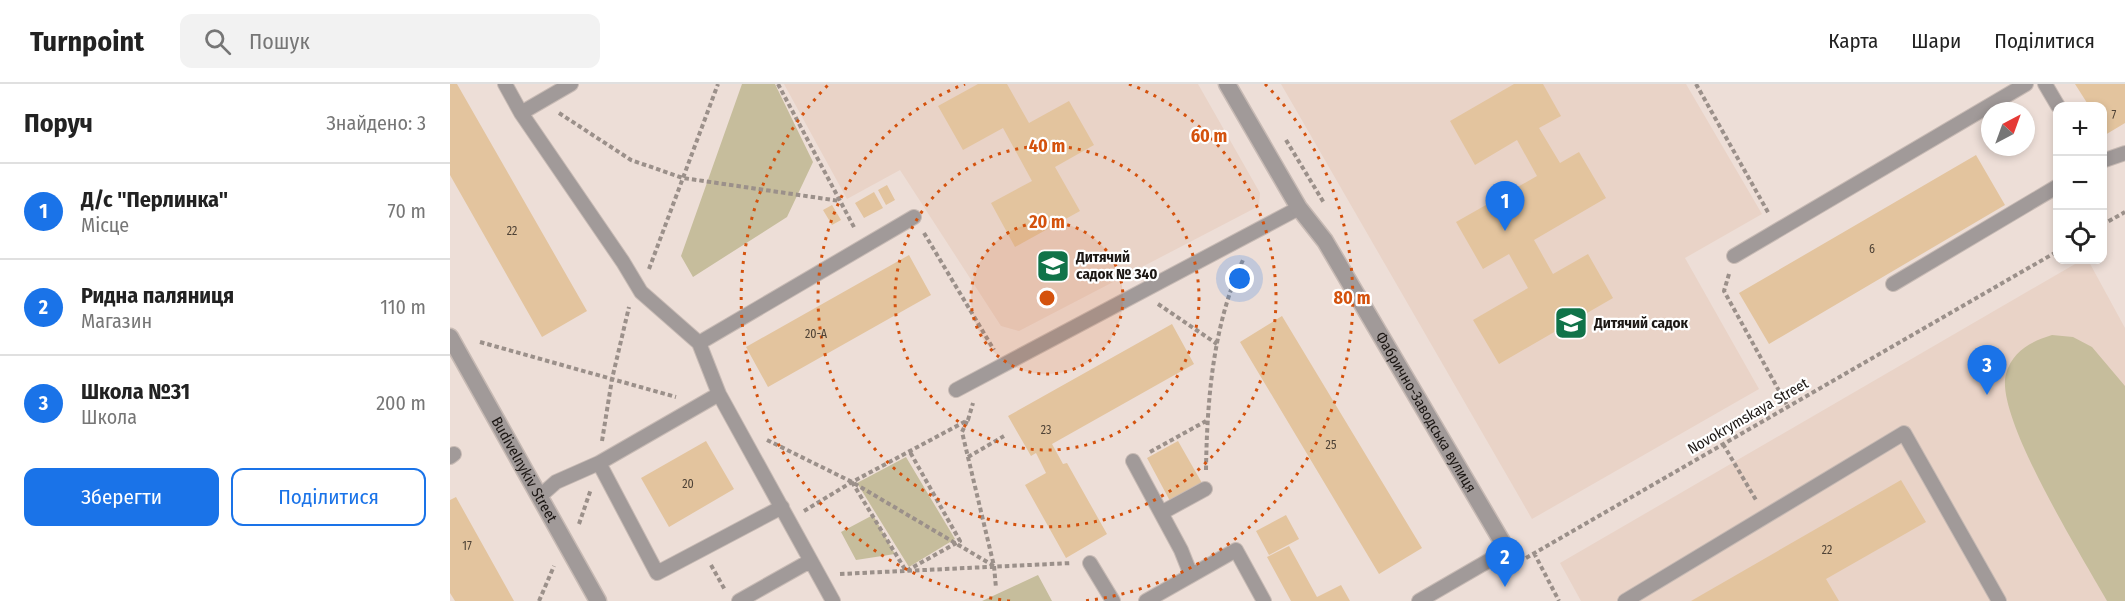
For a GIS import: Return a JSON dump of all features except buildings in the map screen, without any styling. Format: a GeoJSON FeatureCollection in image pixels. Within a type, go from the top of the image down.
{"type":"FeatureCollection","features":[{"type":"Feature","properties":{"kind":"street","name":"Фабрично-Заводська вулиця"},"geometry":{"type":"LineString","coordinates":[[1227,84],[1299,208],[1325,241],[1507,550]]}},
{"type":"Feature","properties":{"kind":"street","name":"Budivelnykiv Street"},"geometry":{"type":"LineString","coordinates":[[450,337],[598,601]]}},
{"type":"Feature","properties":{"kind":"lane"},"geometry":{"type":"LineString","coordinates":[[505,84],[521,113],[623,262],[640,292],[699,343],[719,394],[833,601]]}},
{"type":"Feature","properties":{"kind":"lane"},"geometry":{"type":"LineString","coordinates":[[521,113],[571,84]]}},
{"type":"Feature","properties":{"kind":"lane"},"geometry":{"type":"LineString","coordinates":[[1734,256],[2026,84]]}},
{"type":"Feature","properties":{"kind":"lane"},"geometry":{"type":"LineString","coordinates":[[2045,84],[2056,102]]}},
{"type":"Feature","properties":{"kind":"lane"},"geometry":{"type":"LineString","coordinates":[[2107,160],[2125,153]]}},
{"type":"Feature","properties":{"kind":"lane"},"geometry":{"type":"LineString","coordinates":[[1893,284],[2053,189]]}},
{"type":"Feature","properties":{"kind":"lane"},"geometry":{"type":"LineString","coordinates":[[956,390],[1299,208]]}},
{"type":"Feature","properties":{"kind":"lane"},"geometry":{"type":"LineString","coordinates":[[699,343],[914,217]]}},
{"type":"Feature","properties":{"kind":"lane"},"geometry":{"type":"LineString","coordinates":[[539,497],[556,482],[598,463],[719,394]]}},
{"type":"Feature","properties":{"kind":"lane"},"geometry":{"type":"LineString","coordinates":[[1625,601],[1905,433],[1999,601]]}},
{"type":"Feature","properties":{"kind":"lane"},"geometry":{"type":"LineString","coordinates":[[1133,461],[1191,575]]}},
{"type":"Feature","properties":{"kind":"lane"},"geometry":{"type":"LineString","coordinates":[[598,463],[657,573],[782,507]]}},
{"type":"Feature","properties":{"kind":"lane"},"geometry":{"type":"LineString","coordinates":[[1161,513],[1205,489]]}},
{"type":"Feature","properties":{"kind":"lane"},"geometry":{"type":"LineString","coordinates":[[1146,601],[1236,550],[1264,601]]}},
{"type":"Feature","properties":{"kind":"lane"},"geometry":{"type":"LineString","coordinates":[[1419,601],[1507,550]]}},
{"type":"Feature","properties":{"kind":"lane"},"geometry":{"type":"LineString","coordinates":[[738,601],[810,561]]}},
{"type":"Feature","properties":{"kind":"lane"},"geometry":{"type":"LineString","coordinates":[[1090,562],[1113,601]]}},
{"type":"Feature","properties":{"kind":"path"},"geometry":{"type":"LineString","coordinates":[[598,463],[612,378],[628,309],[640,292],[718,84]]}},
{"type":"Feature","properties":{"kind":"path"},"geometry":{"type":"LineString","coordinates":[[778,84],[863,245]]}},
{"type":"Feature","properties":{"kind":"path"},"geometry":{"type":"LineString","coordinates":[[1696,84],[1778,230]]}},
{"type":"Feature","properties":{"kind":"path"},"geometry":{"type":"LineString","coordinates":[[540,101],[631,160],[683,178],[840,201]]}},
{"type":"Feature","properties":{"kind":"path"},"geometry":{"type":"LineString","coordinates":[[2107,223],[2125,212]]}},
{"type":"Feature","properties":{"kind":"path"},"geometry":{"type":"LineString","coordinates":[[914,217],[1003,365]]}},
{"type":"Feature","properties":{"kind":"path","name":"Novokrymskaya Street"},"geometry":{"type":"LineString","coordinates":[[1524,559],[2053,254]]}},
{"type":"Feature","properties":{"kind":"path"},"geometry":{"type":"LineString","coordinates":[[1734,256],[1724,291],[1788,407]]}},
{"type":"Feature","properties":{"kind":"path"},"geometry":{"type":"LineString","coordinates":[[1205,489],[1206,421],[1217,344],[1233,281]]}},
{"type":"Feature","properties":{"kind":"path"},"geometry":{"type":"LineString","coordinates":[[1140,292],[1217,344]]}},
{"type":"Feature","properties":{"kind":"path"},"geometry":{"type":"LineString","coordinates":[[480,342],[702,404]]}},
{"type":"Feature","properties":{"kind":"path"},"geometry":{"type":"LineString","coordinates":[[980,376],[968,420],[962,432],[994,566],[996,588]]}},
{"type":"Feature","properties":{"kind":"path"},"geometry":{"type":"LineString","coordinates":[[789,520],[852,482],[968,420]]}},
{"type":"Feature","properties":{"kind":"path"},"geometry":{"type":"LineString","coordinates":[[1133,461],[1206,421]]}},
{"type":"Feature","properties":{"kind":"path"},"geometry":{"type":"LineString","coordinates":[[736,425],[852,482],[958,542],[994,566]]}},
{"type":"Feature","properties":{"kind":"path"},"geometry":{"type":"LineString","coordinates":[[968,457],[1004,436]]}},
{"type":"Feature","properties":{"kind":"path"},"geometry":{"type":"LineString","coordinates":[[1723,444],[1766,516]]}},
{"type":"Feature","properties":{"kind":"path"},"geometry":{"type":"LineString","coordinates":[[910,453],[960,541],[958,542]]}},
{"type":"Feature","properties":{"kind":"path"},"geometry":{"type":"LineString","coordinates":[[852,482],[906,571]]}},
{"type":"Feature","properties":{"kind":"path"},"geometry":{"type":"LineString","coordinates":[[906,571],[958,542]]}},
{"type":"Feature","properties":{"kind":"path"},"geometry":{"type":"LineString","coordinates":[[702,549],[731,601]]}},
{"type":"Feature","properties":{"kind":"path"},"geometry":{"type":"LineString","coordinates":[[1507,550],[1534,554],[1559,601]]}},
{"type":"Feature","properties":{"kind":"path"},"geometry":{"type":"LineString","coordinates":[[819,575],[1090,562]]}},
{"type":"Feature","properties":{"kind":"shaded area"},"geometry":{"type":"Polygon","coordinates":[[[742,84],[775,84],[813,162],[787,217],[693,277],[681,256],[742,84]]]}},
{"type":"Feature","properties":{"kind":"shaded area","name":"Дитячий садок № 340"},"geometry":{"type":"Polygon","coordinates":[[[784,84],[1198,84],[1260,193],[1259,206],[1019,331],[1001,326],[900,170],[847,199],[784,84]]]}},
{"type":"Feature","properties":{"kind":"shaded area","name":"Дитячий садок"},"geometry":{"type":"Polygon","coordinates":[[[1281,84],[1686,84],[1762,214],[1685,258],[1759,389],[1532,519],[1281,84]]]}},
{"type":"Feature","properties":{"kind":"shaded area"},"geometry":{"type":"Polygon","coordinates":[[[2075,264],[2090,264],[2125,328],[2125,601],[1581,601],[1560,563],[2075,264]]]}},
{"type":"Feature","properties":{"kind":"shaded area"},"geometry":{"type":"Polygon","coordinates":[[[2052,335],[2073,337],[2092,347],[2125,386],[2125,601],[2107,601],[2043,487],[2013,421],[2006,394],[2006,374],[2009,366],[2024,348],[2052,335]]]}},
{"type":"Feature","properties":{"kind":"shaded area"},"geometry":{"type":"Polygon","coordinates":[[[906,457],[955,539],[909,567],[857,483],[906,457]]]}},
{"type":"Feature","properties":{"kind":"shaded area"},"geometry":{"type":"Polygon","coordinates":[[[873,515],[895,554],[856,560],[841,532],[873,515]]]}},
{"type":"Feature","properties":{"kind":"shaded area"},"geometry":{"type":"Polygon","coordinates":[[[1038,575],[1052,601],[982,601],[1038,575]]]}},
{"type":"Feature","properties":{"kind":"place","name":"Д/с \"Перлинка\""},"geometry":{"type":"Point","coordinates":[1505,231]}},
{"type":"Feature","properties":{"kind":"place","name":"Дитячий садок № 340"},"geometry":{"type":"Point","coordinates":[1053,266]}},
{"type":"Feature","properties":{"kind":"place","name":"Дитячий садок"},"geometry":{"type":"Point","coordinates":[1571,323]}},
{"type":"Feature","properties":{"kind":"place","name":"Школа №31"},"geometry":{"type":"Point","coordinates":[1987,395]}},
{"type":"Feature","properties":{"kind":"place","name":"Ридна паляниця"},"geometry":{"type":"Point","coordinates":[1505,587]}}]}
